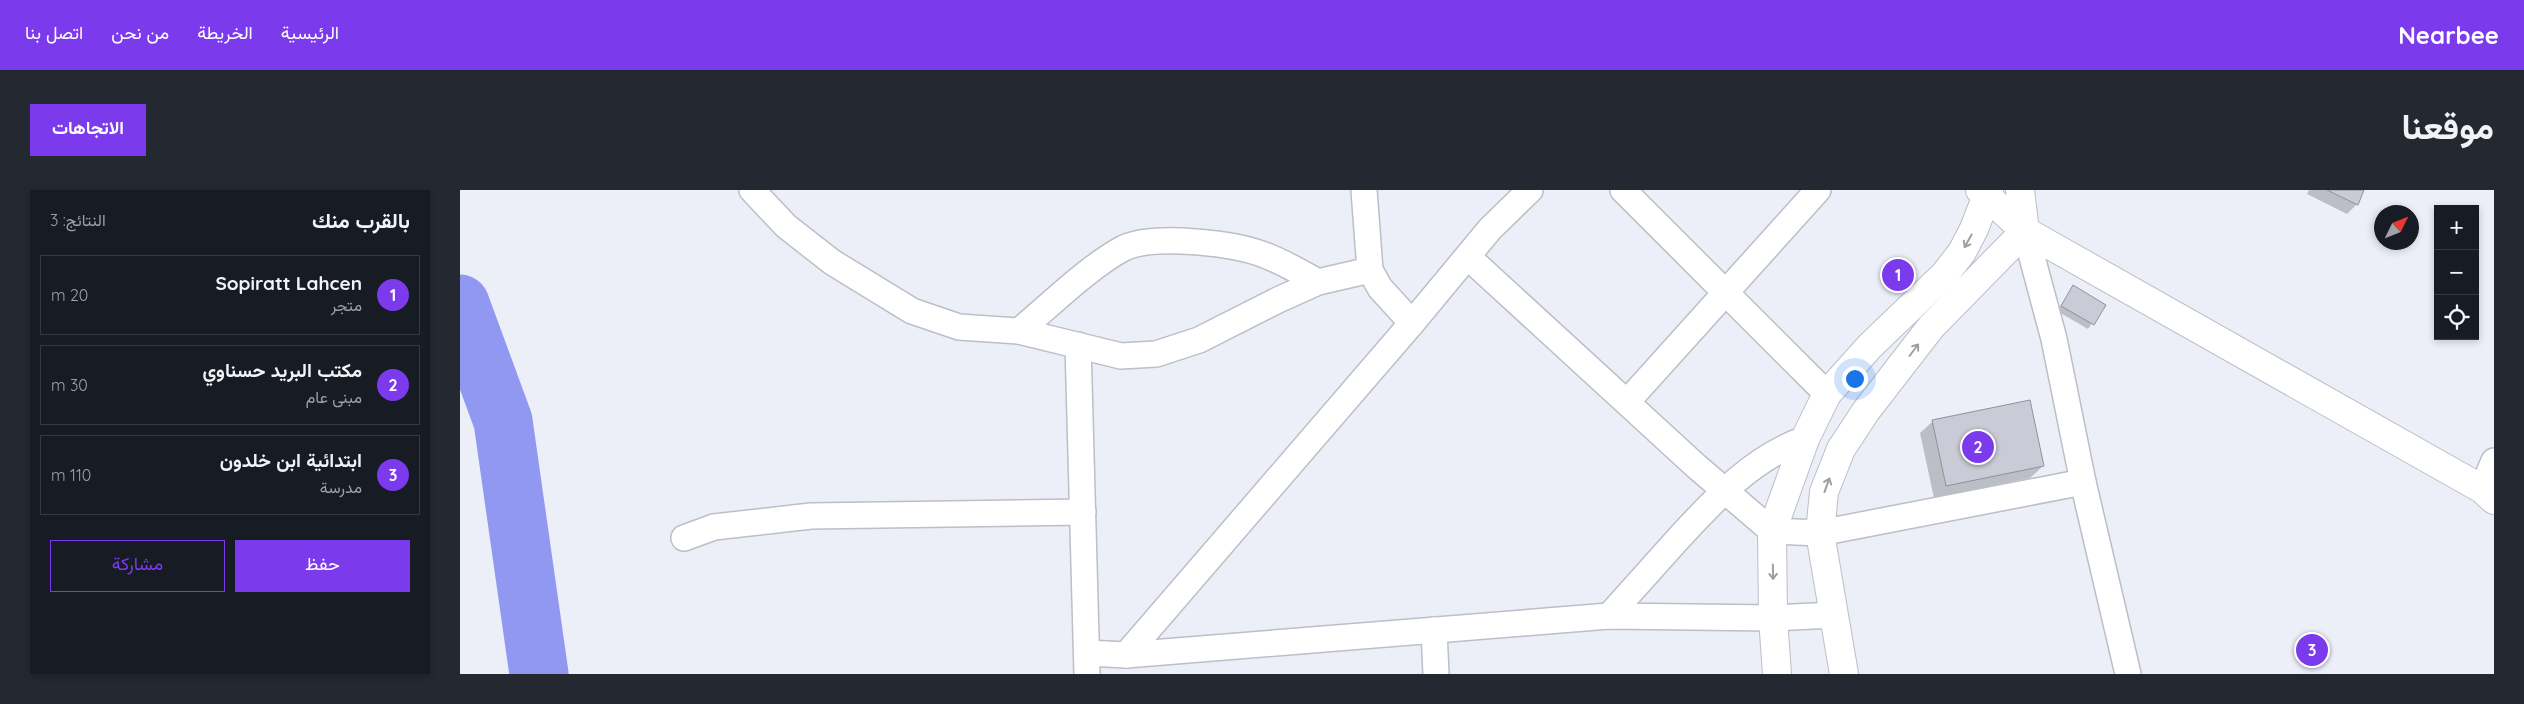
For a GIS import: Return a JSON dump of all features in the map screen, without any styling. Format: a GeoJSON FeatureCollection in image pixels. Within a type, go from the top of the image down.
{"type":"FeatureCollection","features":[{"type":"Feature","properties":{"kind":"main road"},"geometry":{"type":"LineString","coordinates":[[2020,190],[2025,231]]}},
{"type":"Feature","properties":{"kind":"main road"},"geometry":{"type":"LineString","coordinates":[[1777,674],[1772,531],[1805,439],[1827,394],[1870,346],[1945,274],[1962,252],[1974,229],[1985,192],[2025,231],[2490,492]]}},
{"type":"Feature","properties":{"kind":"main road"},"geometry":{"type":"LineString","coordinates":[[1844,674],[1820,533],[1824,492],[1841,449],[1866,411],[1931,327],[2025,231]]}},
{"type":"Feature","properties":{"kind":"street"},"geometry":{"type":"LineString","coordinates":[[752,190],[786,226],[832,262],[912,311],[958,327],[1019,331],[1121,356],[1156,354],[1200,340],[1318,282],[1370,270]]}},
{"type":"Feature","properties":{"kind":"street"},"geometry":{"type":"LineString","coordinates":[[1364,190],[1370,270],[1380,288],[1412,323]]}},
{"type":"Feature","properties":{"kind":"street"},"geometry":{"type":"LineString","coordinates":[[1126,655],[1412,323],[1490,229],[1530,190]]}},
{"type":"Feature","properties":{"kind":"street"},"geometry":{"type":"LineString","coordinates":[[1623,190],[1827,394]]}},
{"type":"Feature","properties":{"kind":"street"},"geometry":{"type":"LineString","coordinates":[[1627,402],[1818,190]]}},
{"type":"Feature","properties":{"kind":"street"},"geometry":{"type":"LineString","coordinates":[[2025,231],[2054,339],[2083,482],[2128,674]]}},
{"type":"Feature","properties":{"kind":"street"},"geometry":{"type":"LineString","coordinates":[[1019,331],[1101,263],[1125,248],[1153,242],[1206,242],[1266,255],[1318,282]]}},
{"type":"Feature","properties":{"kind":"street"},"geometry":{"type":"LineString","coordinates":[[1468,257],[1723,490],[1772,531],[1820,533],[2083,482]]}},
{"type":"Feature","properties":{"kind":"street"},"geometry":{"type":"LineString","coordinates":[[1078,345],[1087,664],[1126,655],[1610,616],[1774,618],[1834,615]]}},
{"type":"Feature","properties":{"kind":"street"},"geometry":{"type":"LineString","coordinates":[[1610,616],[1723,490],[1766,457],[1787,445],[1805,439]]}},
{"type":"Feature","properties":{"kind":"street"},"geometry":{"type":"LineString","coordinates":[[2490,492],[2494,461]]}},
{"type":"Feature","properties":{"kind":"street"},"geometry":{"type":"LineString","coordinates":[[684,538],[714,526],[812,516],[1083,512]]}},
{"type":"Feature","properties":{"kind":"street"},"geometry":{"type":"LineString","coordinates":[[1434,630],[1436,674]]}},
{"type":"Feature","properties":{"kind":"building"},"geometry":{"type":"Polygon","coordinates":[[[2327,190],[2364,190],[2358,205],[2327,190]]]}},
{"type":"Feature","properties":{"kind":"building"},"geometry":{"type":"Polygon","coordinates":[[[2073,285],[2106,305],[2094,325],[2061,306],[2073,285]]]}},
{"type":"Feature","properties":{"kind":"building"},"geometry":{"type":"Polygon","coordinates":[[[2030,400],[2044,466],[1946,486],[1932,420],[2030,400]]]}},
{"type":"Feature","properties":{"kind":"waterway"},"geometry":{"type":"LineString","coordinates":[[460,304],[503,421],[539,674]]}},
{"type":"Feature","properties":{"kind":"place","name":"Sopiratt Lahcen"},"geometry":{"type":"Point","coordinates":[1898,275]}},
{"type":"Feature","properties":{"kind":"place","name":"مكتب البريد حسناوي"},"geometry":{"type":"Point","coordinates":[1978,447]}},
{"type":"Feature","properties":{"kind":"place","name":"ابتدائية ابن خلدون"},"geometry":{"type":"Point","coordinates":[2312,650]}}]}
